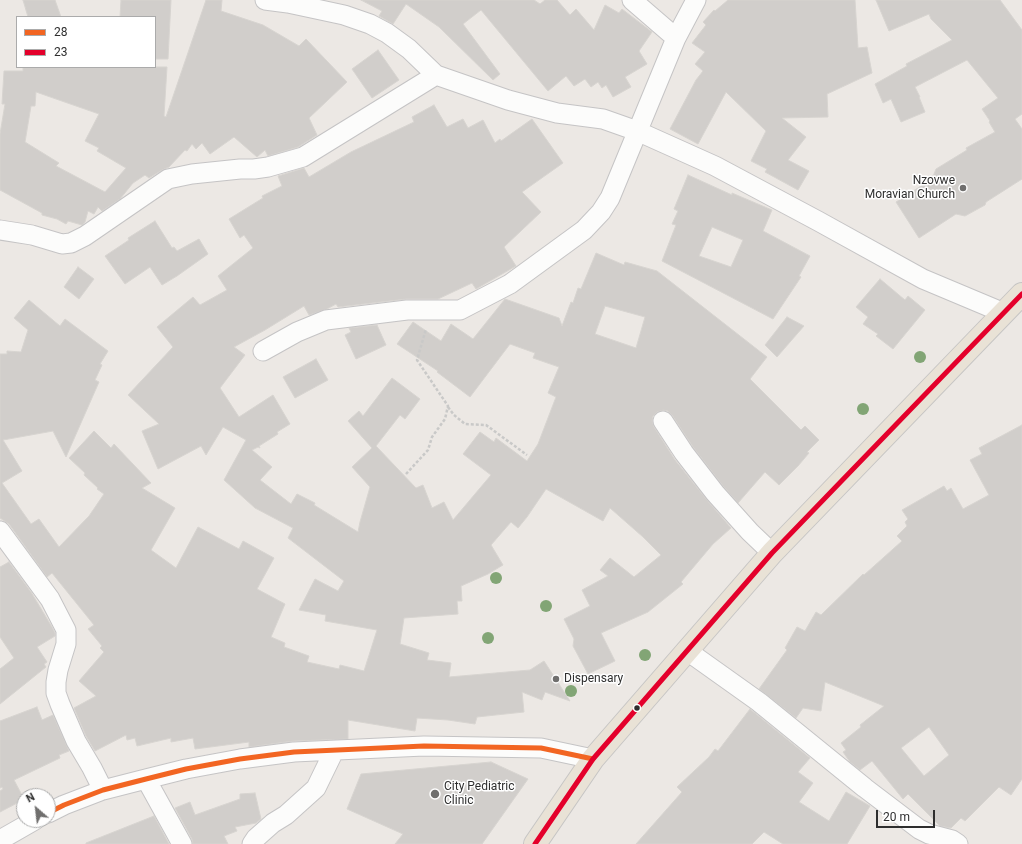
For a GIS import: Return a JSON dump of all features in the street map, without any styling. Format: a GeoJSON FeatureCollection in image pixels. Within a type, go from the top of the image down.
{"type":"FeatureCollection","features":[{"type":"Feature","properties":{"kind":"highway"},"geometry":{"type":"LineString","coordinates":[[535,844],[593,758],[686,650],[772,553],[1022,294]]}},
{"type":"Feature","properties":{"kind":"street"},"geometry":{"type":"LineString","coordinates":[[265,0],[288,3],[344,16],[370,24],[387,33],[409,49],[436,75],[508,100],[557,113],[603,119],[638,131],[715,166],[923,279],[1004,313]]}},
{"type":"Feature","properties":{"kind":"street"},"geometry":{"type":"LineString","coordinates":[[632,0],[676,38]]}},
{"type":"Feature","properties":{"kind":"street"},"geometry":{"type":"LineString","coordinates":[[263,351],[297,332],[326,320],[407,310],[460,310],[504,288],[584,230],[601,212],[610,198],[676,38],[696,0]]}},
{"type":"Feature","properties":{"kind":"street"},"geometry":{"type":"LineString","coordinates":[[0,230],[32,235],[62,244],[71,243],[85,236],[168,179],[192,174],[268,167],[303,157],[436,75]]}},
{"type":"Feature","properties":{"kind":"street"},"geometry":{"type":"LineString","coordinates":[[663,421],[684,453],[715,493],[750,532],[772,553]]}},
{"type":"Feature","properties":{"kind":"street"},"geometry":{"type":"LineString","coordinates":[[0,531],[50,599],[66,630],[66,644],[57,676],[56,693],[76,741],[103,790]]}},
{"type":"Feature","properties":{"kind":"street"},"geometry":{"type":"LineString","coordinates":[[686,650],[759,702],[865,788],[919,829],[926,839],[952,840],[958,844]]}},
{"type":"Feature","properties":{"kind":"street"},"geometry":{"type":"LineString","coordinates":[[56,809],[103,790],[186,769],[240,759],[294,752],[424,746],[542,748],[593,758]]}},
{"type":"Feature","properties":{"kind":"street"},"geometry":{"type":"LineString","coordinates":[[252,844],[256,838],[273,823],[286,814],[316,788],[334,751]]}},
{"type":"Feature","properties":{"kind":"street"},"geometry":{"type":"LineString","coordinates":[[146,779],[182,844]]}},
{"type":"Feature","properties":{"kind":"street"},"geometry":{"type":"LineString","coordinates":[[0,840],[20,828]]}},
{"type":"Feature","properties":{"kind":"path"},"geometry":{"type":"LineString","coordinates":[[429,310],[426,333],[417,360],[454,415],[464,424],[486,425],[527,456]]}},
{"type":"Feature","properties":{"kind":"path"},"geometry":{"type":"LineString","coordinates":[[406,474],[428,450],[432,436],[445,419],[448,406]]}},
{"type":"Feature","properties":{"kind":"building"},"geometry":{"type":"Polygon","coordinates":[[[23,0],[55,0],[61,16],[28,16],[23,0]]]}},
{"type":"Feature","properties":{"kind":"building"},"geometry":{"type":"Polygon","coordinates":[[[121,0],[171,0],[168,59],[156,59],[156,16],[120,16],[121,0]]]}},
{"type":"Feature","properties":{"kind":"building"},"geometry":{"type":"Polygon","coordinates":[[[206,0],[222,0],[221,11],[263,25],[299,46],[306,39],[347,82],[309,118],[317,135],[298,147],[268,156],[265,150],[257,157],[234,137],[210,154],[202,143],[196,149],[192,144],[187,151],[185,150],[169,167],[149,178],[145,175],[133,183],[120,199],[102,211],[98,207],[94,214],[88,211],[85,222],[82,225],[68,221],[66,224],[57,219],[42,215],[42,213],[0,190],[0,134],[5,104],[2,104],[4,71],[23,71],[23,68],[167,67],[164,116],[166,117],[206,0]],[[36,92],[35,106],[31,106],[25,142],[59,163],[56,166],[105,192],[126,168],[97,151],[99,148],[85,141],[99,114],[36,92]]]}},
{"type":"Feature","properties":{"kind":"building"},"geometry":{"type":"Polygon","coordinates":[[[361,0],[534,0],[540,4],[545,0],[557,0],[570,15],[576,9],[594,30],[605,5],[619,13],[622,9],[652,32],[639,51],[647,64],[625,77],[631,87],[613,97],[606,85],[602,88],[598,82],[591,87],[585,79],[574,86],[566,76],[548,91],[481,10],[463,24],[500,74],[493,80],[439,27],[406,4],[393,24],[379,16],[382,11],[361,0]]]}},
{"type":"Feature","properties":{"kind":"building"},"geometry":{"type":"Polygon","coordinates":[[[728,0],[855,0],[858,48],[867,47],[872,73],[827,94],[828,117],[782,118],[806,137],[788,160],[809,171],[798,190],[765,172],[767,169],[751,161],[766,131],[726,92],[698,144],[670,129],[696,80],[703,71],[695,64],[705,52],[692,43],[706,25],[703,22],[714,10],[715,11],[728,0]]]}},
{"type":"Feature","properties":{"kind":"building"},"geometry":{"type":"Polygon","coordinates":[[[876,0],[1000,0],[1022,30],[1022,114],[1015,119],[1022,129],[1022,179],[986,202],[985,205],[965,216],[956,214],[919,238],[896,202],[932,179],[936,169],[967,150],[966,148],[995,132],[982,109],[998,98],[967,60],[915,87],[925,112],[901,122],[891,99],[883,103],[875,84],[907,66],[906,64],[952,40],[931,19],[929,14],[889,31],[876,0]]]}},
{"type":"Feature","properties":{"kind":"building"},"geometry":{"type":"Polygon","coordinates":[[[378,50],[399,80],[372,98],[352,69],[378,50]]]}},
{"type":"Feature","properties":{"kind":"building"},"geometry":{"type":"Polygon","coordinates":[[[434,105],[447,127],[463,119],[468,128],[483,120],[495,143],[500,139],[501,141],[532,119],[563,163],[522,192],[541,212],[504,247],[516,266],[476,289],[472,283],[438,299],[406,299],[338,307],[336,304],[327,309],[309,315],[304,306],[234,347],[245,355],[220,388],[239,417],[273,395],[290,424],[277,432],[278,434],[259,446],[260,448],[258,447],[252,450],[272,467],[260,480],[291,504],[297,494],[315,503],[314,505],[358,532],[370,487],[352,467],[372,448],[348,421],[359,411],[363,416],[392,378],[420,399],[405,419],[400,415],[376,446],[416,488],[423,485],[432,508],[444,502],[453,520],[491,475],[463,454],[480,432],[494,442],[496,438],[527,461],[538,444],[556,397],[548,393],[559,367],[533,358],[535,353],[510,344],[470,397],[437,372],[438,371],[397,344],[413,322],[441,341],[451,324],[473,339],[505,299],[559,318],[562,326],[571,302],[573,303],[578,288],[581,289],[596,253],[624,265],[625,262],[657,271],[767,357],[750,379],[801,430],[805,426],[819,440],[807,452],[809,453],[798,466],[779,485],[765,472],[738,503],[693,447],[672,415],[668,411],[663,410],[657,412],[653,416],[652,421],[654,427],[675,460],[731,528],[713,544],[681,582],[683,584],[648,612],[601,633],[615,661],[588,674],[573,646],[574,639],[564,619],[590,606],[582,590],[608,576],[600,570],[610,558],[634,577],[661,555],[610,508],[603,521],[546,489],[518,528],[511,522],[491,545],[503,565],[488,574],[461,586],[462,601],[457,601],[458,614],[404,618],[400,644],[429,653],[427,660],[451,663],[449,677],[530,670],[544,661],[570,701],[545,692],[542,700],[522,692],[524,712],[477,717],[475,724],[448,720],[417,718],[415,731],[348,720],[348,739],[293,741],[249,747],[249,742],[195,749],[193,738],[171,742],[171,738],[137,746],[135,738],[127,740],[126,735],[95,751],[86,736],[74,708],[96,696],[79,681],[104,652],[100,648],[102,646],[88,629],[94,625],[52,573],[47,577],[9,524],[0,518],[0,354],[7,354],[7,351],[21,352],[28,330],[14,318],[29,300],[60,326],[65,319],[108,351],[100,364],[102,365],[95,380],[99,382],[66,457],[53,431],[3,440],[22,471],[2,483],[31,524],[39,519],[59,547],[89,516],[104,494],[97,489],[98,488],[84,475],[85,473],[69,458],[94,431],[111,448],[114,444],[151,483],[142,488],[175,508],[151,550],[176,568],[198,527],[239,549],[243,541],[274,558],[257,589],[285,604],[271,637],[285,643],[284,647],[309,656],[307,662],[339,669],[340,665],[364,671],[377,630],[325,621],[326,615],[299,610],[315,579],[338,591],[344,581],[288,538],[293,528],[255,508],[224,480],[246,440],[223,427],[206,455],[201,446],[158,469],[142,431],[159,424],[128,395],[173,347],[157,327],[193,297],[200,305],[227,290],[218,276],[253,248],[244,235],[240,238],[229,219],[263,198],[262,196],[282,186],[278,176],[304,168],[309,177],[351,152],[414,122],[412,117],[434,105]],[[605,306],[595,334],[636,348],[645,317],[605,306]]]}},
{"type":"Feature","properties":{"kind":"building"},"geometry":{"type":"Polygon","coordinates":[[[688,175],[732,195],[732,193],[772,210],[763,231],[810,256],[799,276],[801,277],[773,319],[662,261],[676,225],[672,224],[678,211],[674,209],[688,175]],[[712,227],[699,256],[731,267],[743,240],[712,227]]]}},
{"type":"Feature","properties":{"kind":"building"},"geometry":{"type":"Polygon","coordinates":[[[155,221],[172,248],[174,247],[177,251],[199,239],[208,254],[162,285],[150,267],[125,284],[105,256],[129,240],[128,238],[155,221]]]}},
{"type":"Feature","properties":{"kind":"building"},"geometry":{"type":"Polygon","coordinates":[[[78,267],[94,279],[79,299],[64,287],[78,267]]]}},
{"type":"Feature","properties":{"kind":"building"},"geometry":{"type":"Polygon","coordinates":[[[880,279],[905,300],[908,296],[925,310],[893,349],[876,336],[878,334],[863,324],[868,317],[856,307],[880,279]]]}},
{"type":"Feature","properties":{"kind":"building"},"geometry":{"type":"Polygon","coordinates":[[[787,317],[804,326],[777,357],[765,345],[787,317]]]}},
{"type":"Feature","properties":{"kind":"building"},"geometry":{"type":"Polygon","coordinates":[[[377,325],[386,345],[356,359],[345,335],[351,332],[349,328],[377,325]]]}},
{"type":"Feature","properties":{"kind":"building"},"geometry":{"type":"Polygon","coordinates":[[[316,359],[328,380],[295,398],[283,377],[316,359]]]}},
{"type":"Feature","properties":{"kind":"building"},"geometry":{"type":"Polygon","coordinates":[[[1022,425],[1022,779],[1011,795],[999,787],[965,821],[961,818],[951,828],[940,826],[908,794],[903,799],[872,761],[860,770],[850,762],[843,752],[846,750],[841,743],[861,727],[860,725],[884,706],[825,682],[821,711],[803,708],[796,718],[759,689],[787,650],[785,648],[797,627],[805,631],[816,612],[821,615],[863,574],[864,575],[902,541],[897,536],[907,526],[905,522],[908,519],[902,510],[944,486],[947,491],[951,488],[963,509],[989,495],[970,460],[982,454],[979,448],[1022,425]],[[929,727],[901,748],[924,776],[949,755],[929,727]]]}},
{"type":"Feature","properties":{"kind":"building"},"geometry":{"type":"Polygon","coordinates":[[[9,562],[31,592],[52,627],[55,636],[37,647],[47,662],[44,664],[46,667],[0,704],[0,669],[14,658],[0,637],[0,567],[9,562]]]}},
{"type":"Feature","properties":{"kind":"building"},"geometry":{"type":"Polygon","coordinates":[[[37,707],[42,720],[53,715],[69,751],[59,755],[60,758],[14,780],[18,788],[16,788],[16,804],[0,812],[0,791],[3,789],[2,787],[0,788],[0,721],[37,707]]]}},
{"type":"Feature","properties":{"kind":"building"},"geometry":{"type":"Polygon","coordinates":[[[750,709],[810,758],[798,772],[813,783],[799,802],[829,821],[846,792],[870,806],[847,844],[783,844],[764,832],[752,844],[636,844],[682,792],[677,787],[709,757],[715,749],[718,751],[750,709]]]}},
{"type":"Feature","properties":{"kind":"building","name":"City Pediatric Clinic"},"geometry":{"type":"Polygon","coordinates":[[[491,762],[528,779],[482,844],[395,844],[403,834],[347,809],[361,774],[491,762]]]}},
{"type":"Feature","properties":{"kind":"building"},"geometry":{"type":"Polygon","coordinates":[[[255,793],[261,819],[256,823],[235,827],[237,831],[224,836],[228,844],[193,844],[192,839],[175,808],[190,802],[195,815],[240,799],[240,794],[255,793]]]}},
{"type":"Feature","properties":{"kind":"building"},"geometry":{"type":"Polygon","coordinates":[[[154,816],[169,844],[86,844],[86,843],[154,816]]]}},
{"type":"Feature","properties":{"kind":"transit line","name":"23"},"geometry":{"type":"LineString","coordinates":[[535,844],[593,759],[772,553],[1022,294]]}},
{"type":"Feature","properties":{"kind":"transit line","name":"28"},"geometry":{"type":"LineString","coordinates":[[56,809],[103,790],[186,769],[240,759],[294,752],[424,746],[541,748],[593,759]]}},
{"type":"Feature","properties":{"kind":"place","name":"Nzovwe Moravian Church"},"geometry":{"type":"Point","coordinates":[963,188]}},
{"type":"Feature","properties":{"kind":"place","name":"Dispensary"},"geometry":{"type":"Point","coordinates":[556,679]}},
{"type":"Feature","properties":{"kind":"place","name":"City Pediatric Clinic"},"geometry":{"type":"Point","coordinates":[435,794]}}]}
